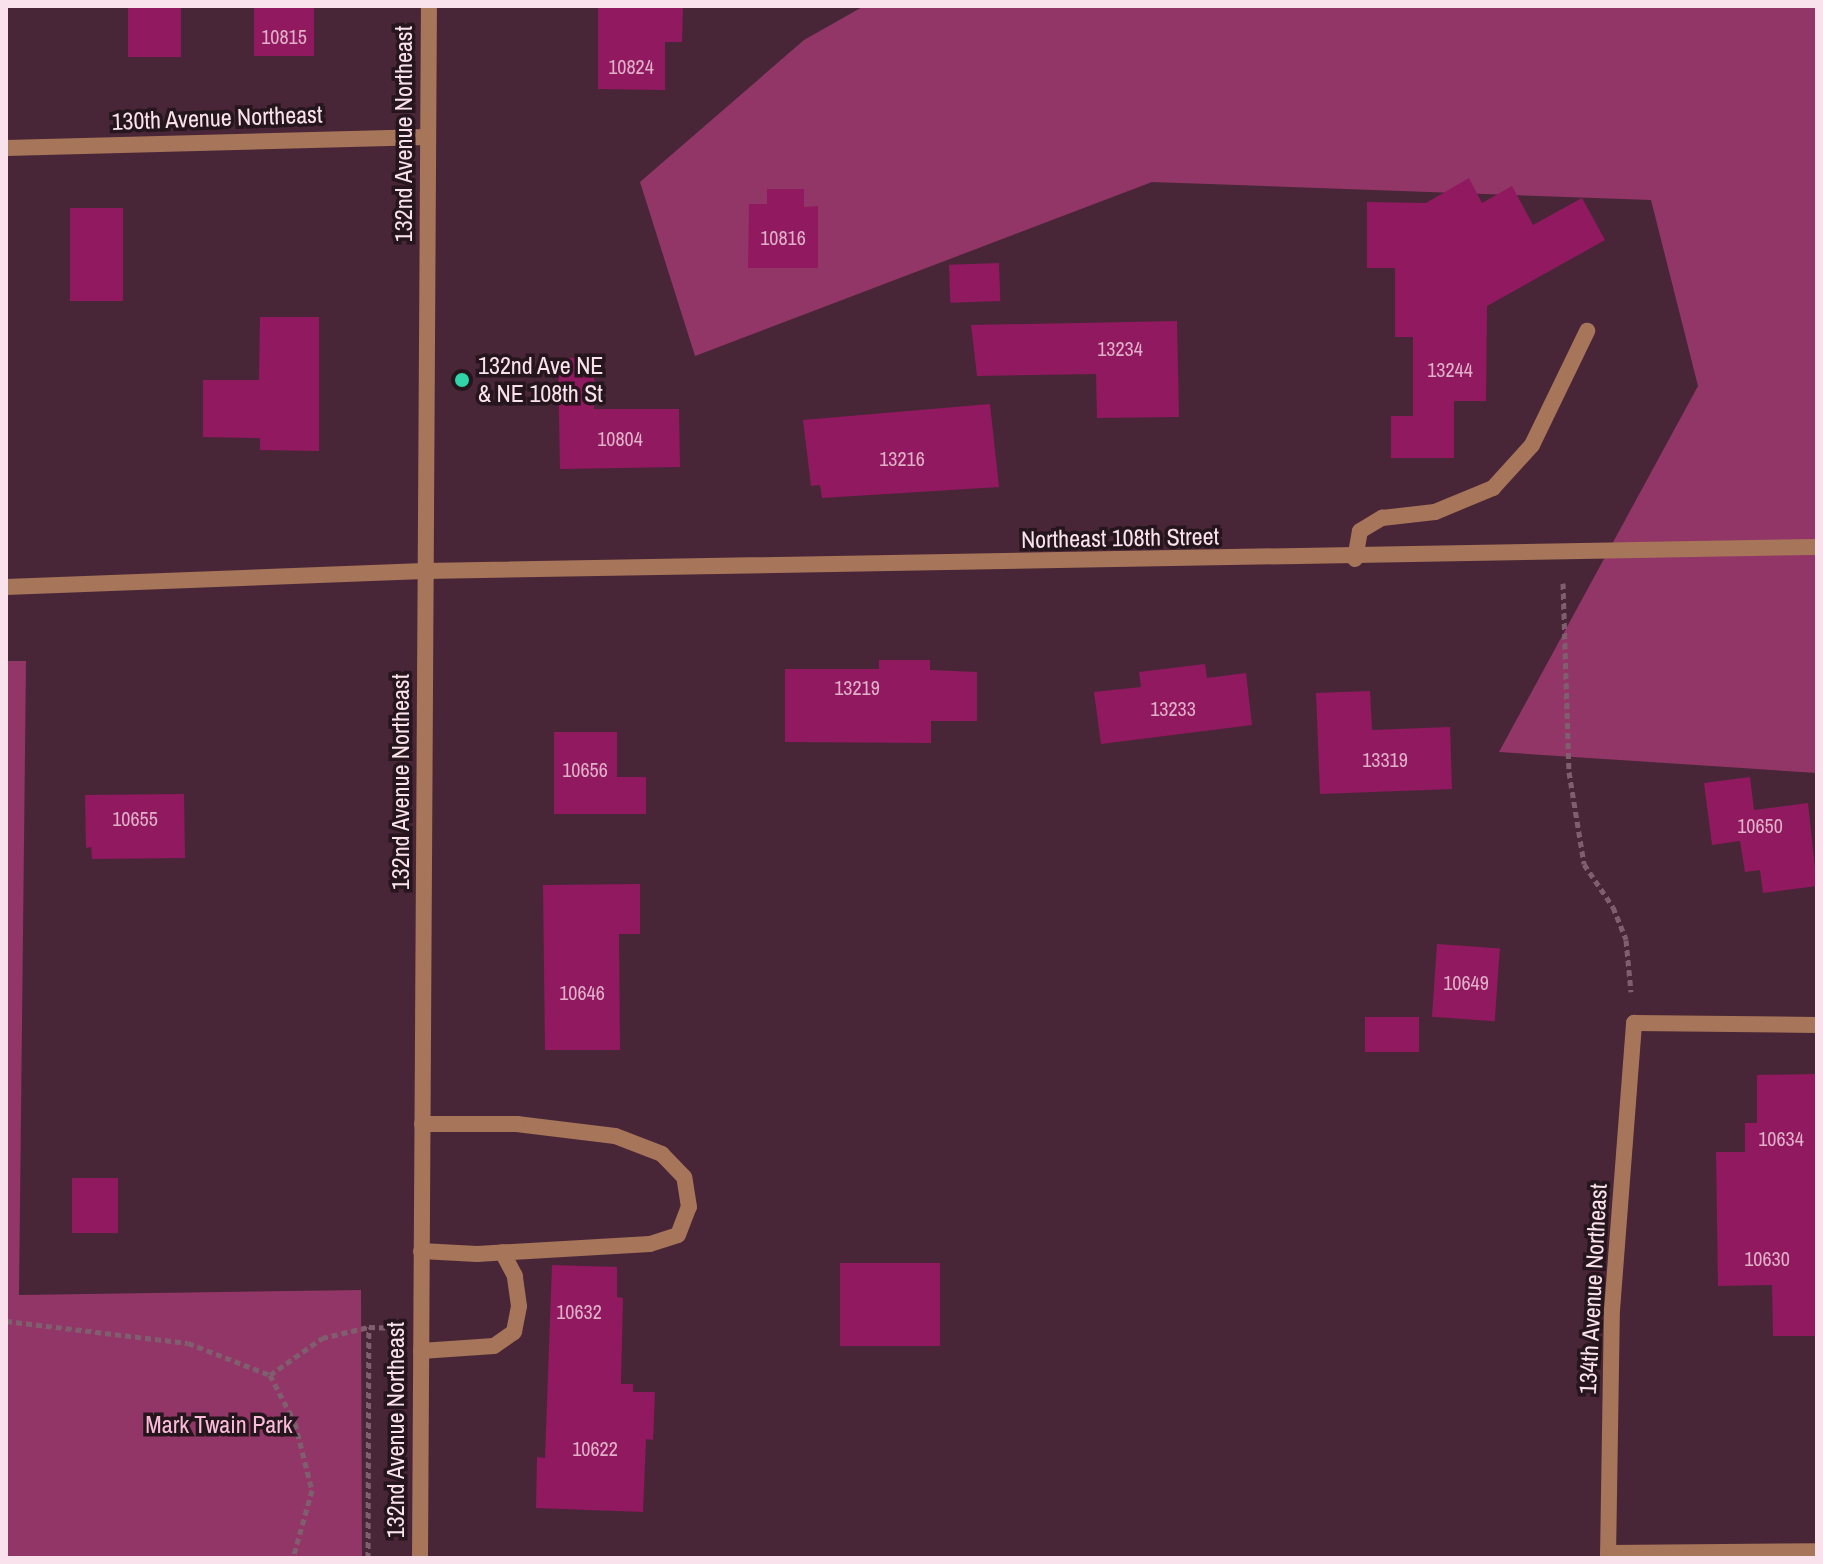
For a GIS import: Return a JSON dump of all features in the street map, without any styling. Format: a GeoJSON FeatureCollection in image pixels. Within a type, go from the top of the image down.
{"type":"FeatureCollection","features":[{"type":"Feature","properties":{"kind":"street","name":"132nd Avenue Northeast"},"geometry":{"type":"LineString","coordinates":[[420,1558],[429,6]]}},
{"type":"Feature","properties":{"kind":"street","name":"130th Avenue Northeast"},"geometry":{"type":"LineString","coordinates":[[6,148],[428,137]]}},
{"type":"Feature","properties":{"kind":"street"},"geometry":{"type":"LineString","coordinates":[[1355,559],[1360,531],[1382,518],[1435,512],[1493,488],[1532,445],[1587,331]]}},
{"type":"Feature","properties":{"kind":"street","name":"Northeast 108th Street"},"geometry":{"type":"LineString","coordinates":[[6,587],[424,571],[1355,559],[1817,547]]}},
{"type":"Feature","properties":{"kind":"street"},"geometry":{"type":"LineString","coordinates":[[1634,1023],[1817,1025]]}},
{"type":"Feature","properties":{"kind":"street","name":"134th Avenue Northeast"},"geometry":{"type":"LineString","coordinates":[[1608,1556],[1612,1310],[1634,1023]]}},
{"type":"Feature","properties":{"kind":"street"},"geometry":{"type":"LineString","coordinates":[[421,1251],[502,1252],[650,1244],[678,1235],[689,1207],[684,1177],[662,1154],[615,1136],[517,1124],[422,1124]]}},
{"type":"Feature","properties":{"kind":"street"},"geometry":{"type":"LineString","coordinates":[[421,1351],[494,1346],[514,1332],[519,1306],[515,1276],[502,1252]]}},
{"type":"Feature","properties":{"kind":"street"},"geometry":{"type":"LineString","coordinates":[[1608,1556],[1817,1551]]}},
{"type":"Feature","properties":{"kind":"path"},"geometry":{"type":"LineString","coordinates":[[1562,554],[1569,772],[1584,864],[1613,907],[1626,940],[1634,1023]]}},
{"type":"Feature","properties":{"kind":"path"},"geometry":{"type":"LineString","coordinates":[[6,1321],[188,1343],[270,1375],[295,1423],[312,1490],[293,1558]]}},
{"type":"Feature","properties":{"kind":"path"},"geometry":{"type":"LineString","coordinates":[[368,1558],[369,1327]]}},
{"type":"Feature","properties":{"kind":"path"},"geometry":{"type":"LineString","coordinates":[[270,1375],[322,1338],[369,1327],[420,1330]]}},
{"type":"Feature","properties":{"kind":"green space"},"geometry":{"type":"Polygon","coordinates":[[[864,6],[1817,6],[1817,773],[1499,752],[1698,386],[1651,200],[1152,182],[695,356],[640,182],[804,40],[864,6]]]}},
{"type":"Feature","properties":{"kind":"green space","name":"Mark Twain Park"},"geometry":{"type":"Polygon","coordinates":[[[6,661],[26,661],[19,1295],[361,1290],[362,1558],[6,1558],[6,661]]]}},
{"type":"Feature","properties":{"kind":"building"},"geometry":{"type":"Polygon","coordinates":[[[128,6],[181,6],[181,57],[128,57],[128,6]]]}},
{"type":"Feature","properties":{"kind":"building"},"geometry":{"type":"Polygon","coordinates":[[[254,6],[314,6],[314,56],[254,56],[254,6]]]}},
{"type":"Feature","properties":{"kind":"building"},"geometry":{"type":"Polygon","coordinates":[[[598,6],[683,6],[682,42],[665,42],[665,90],[598,89],[598,6]]]}},
{"type":"Feature","properties":{"kind":"building"},"geometry":{"type":"Polygon","coordinates":[[[1469,178],[1482,203],[1512,186],[1533,225],[1582,198],[1605,240],[1487,306],[1486,401],[1454,401],[1454,458],[1391,458],[1391,416],[1413,416],[1413,337],[1395,337],[1395,268],[1367,268],[1367,202],[1426,203],[1469,178]]]}},
{"type":"Feature","properties":{"kind":"building"},"geometry":{"type":"Polygon","coordinates":[[[767,189],[804,189],[804,207],[818,206],[818,268],[748,268],[749,204],[767,204],[767,189]]]}},
{"type":"Feature","properties":{"kind":"building"},"geometry":{"type":"Polygon","coordinates":[[[70,208],[123,208],[123,301],[70,301],[70,208]]]}},
{"type":"Feature","properties":{"kind":"building"},"geometry":{"type":"Polygon","coordinates":[[[999,263],[1000,301],[950,303],[949,265],[999,263]]]}},
{"type":"Feature","properties":{"kind":"building"},"geometry":{"type":"Polygon","coordinates":[[[260,317],[319,317],[319,451],[260,450],[260,438],[203,437],[203,380],[259,380],[260,317]]]}},
{"type":"Feature","properties":{"kind":"building"},"geometry":{"type":"Polygon","coordinates":[[[1177,321],[1179,417],[1097,418],[1096,374],[977,376],[971,325],[1177,321]]]}},
{"type":"Feature","properties":{"kind":"building"},"geometry":{"type":"Polygon","coordinates":[[[558,358],[594,358],[594,409],[679,409],[680,467],[560,469],[558,358]]]}},
{"type":"Feature","properties":{"kind":"building"},"geometry":{"type":"Polygon","coordinates":[[[990,404],[999,487],[822,498],[820,485],[811,486],[803,420],[990,404]]]}},
{"type":"Feature","properties":{"kind":"building"},"geometry":{"type":"Polygon","coordinates":[[[879,660],[930,660],[930,670],[977,672],[977,721],[931,721],[931,743],[785,742],[785,669],[879,669],[879,660]]]}},
{"type":"Feature","properties":{"kind":"building"},"geometry":{"type":"Polygon","coordinates":[[[1205,664],[1207,678],[1246,673],[1252,725],[1101,744],[1094,692],[1141,687],[1139,672],[1205,664]]]}},
{"type":"Feature","properties":{"kind":"building"},"geometry":{"type":"Polygon","coordinates":[[[1370,691],[1372,730],[1450,727],[1452,789],[1320,794],[1316,693],[1370,691]]]}},
{"type":"Feature","properties":{"kind":"building"},"geometry":{"type":"Polygon","coordinates":[[[554,732],[617,732],[617,777],[646,777],[646,814],[554,814],[554,732]]]}},
{"type":"Feature","properties":{"kind":"building"},"geometry":{"type":"Polygon","coordinates":[[[1750,777],[1754,810],[1808,803],[1817,886],[1763,893],[1760,870],[1745,872],[1740,841],[1712,845],[1704,783],[1750,777]]]}},
{"type":"Feature","properties":{"kind":"building"},"geometry":{"type":"Polygon","coordinates":[[[184,794],[185,858],[92,859],[91,847],[86,848],[85,795],[184,794]]]}},
{"type":"Feature","properties":{"kind":"building"},"geometry":{"type":"Polygon","coordinates":[[[640,884],[640,934],[619,934],[620,1050],[545,1050],[543,885],[640,884]]]}},
{"type":"Feature","properties":{"kind":"building"},"geometry":{"type":"Polygon","coordinates":[[[1437,944],[1500,948],[1495,1021],[1432,1017],[1437,944]]]}},
{"type":"Feature","properties":{"kind":"building"},"geometry":{"type":"Polygon","coordinates":[[[1365,1017],[1419,1017],[1419,1052],[1365,1052],[1365,1017]]]}},
{"type":"Feature","properties":{"kind":"building"},"geometry":{"type":"Polygon","coordinates":[[[1816,1074],[1817,1336],[1773,1336],[1772,1285],[1718,1286],[1716,1152],[1745,1152],[1745,1123],[1757,1123],[1757,1075],[1816,1074]]]}},
{"type":"Feature","properties":{"kind":"building"},"geometry":{"type":"Polygon","coordinates":[[[72,1178],[118,1178],[118,1233],[72,1233],[72,1178]]]}},
{"type":"Feature","properties":{"kind":"building"},"geometry":{"type":"Polygon","coordinates":[[[840,1263],[940,1263],[940,1346],[840,1346],[840,1263]]]}},
{"type":"Feature","properties":{"kind":"building"},"geometry":{"type":"Polygon","coordinates":[[[552,1265],[617,1267],[617,1297],[623,1298],[621,1384],[633,1384],[633,1392],[655,1392],[653,1440],[646,1439],[643,1512],[536,1508],[537,1457],[545,1458],[552,1265]]]}},
{"type":"Feature","properties":{"kind":"place","name":"132nd Ave NE & NE 108th St"},"geometry":{"type":"Point","coordinates":[462,380]}}]}
